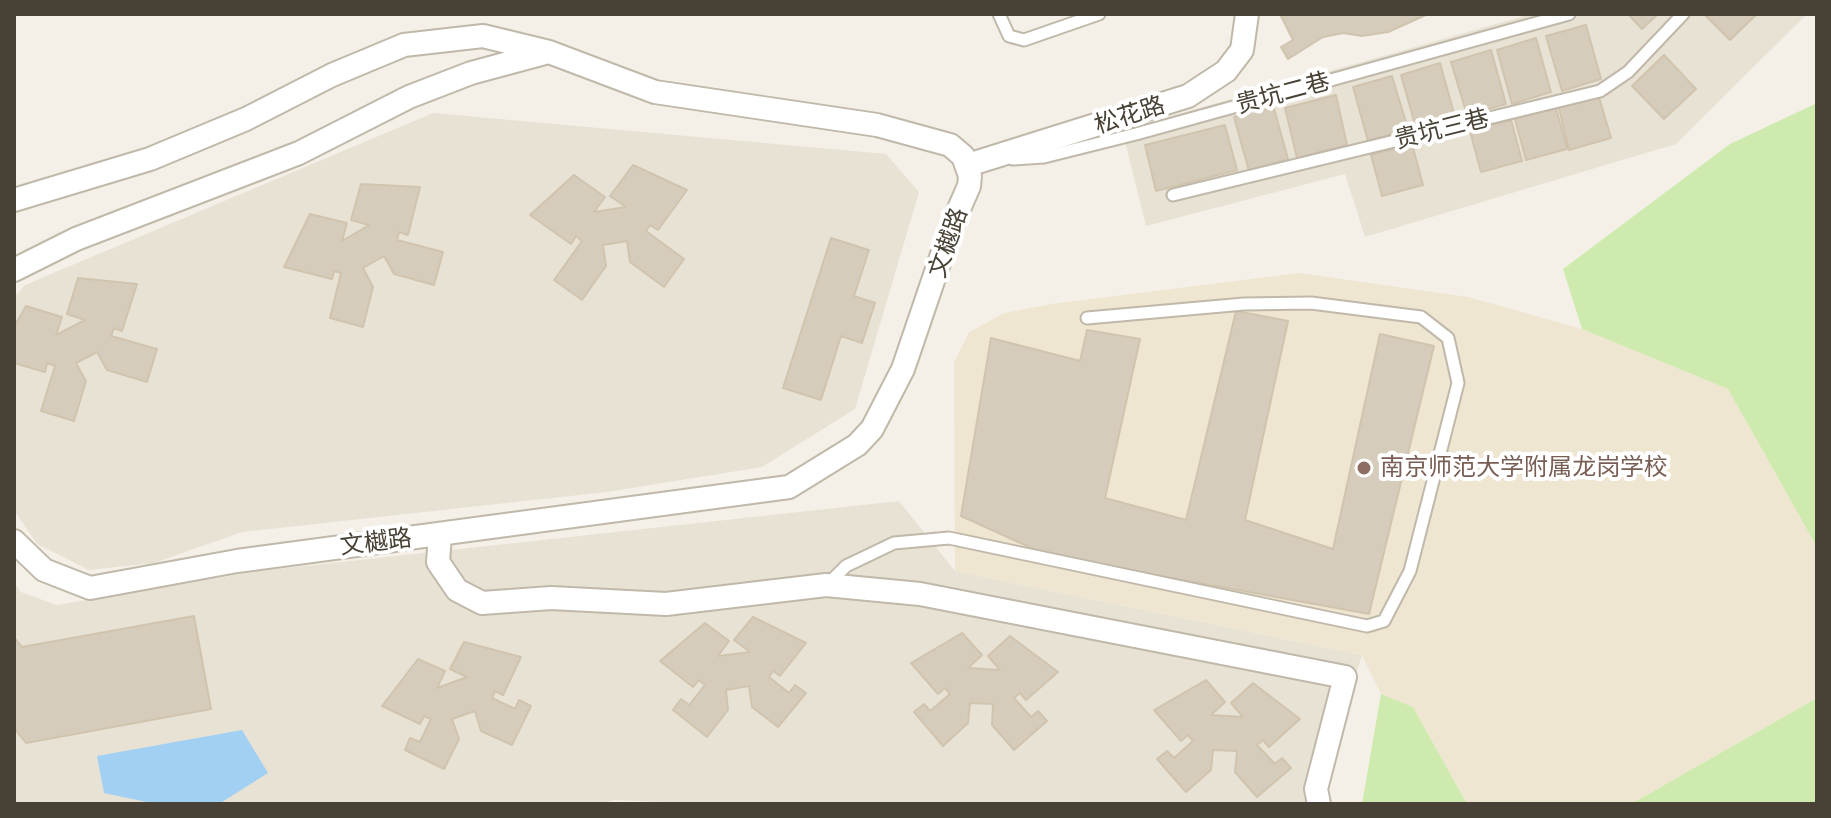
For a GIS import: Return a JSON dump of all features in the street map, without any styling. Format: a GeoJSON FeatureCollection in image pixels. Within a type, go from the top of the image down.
{"type":"FeatureCollection","features":[{"type":"Feature","properties":{"kind":"street","name":"松花路"},"geometry":{"type":"LineString","coordinates":[[968,165],[1188,96],[1226,71],[1242,50],[1247,14]]}},
{"type":"Feature","properties":{"kind":"street"},"geometry":{"type":"LineString","coordinates":[[14,200],[150,159],[246,119],[332,75],[404,45],[483,36],[549,52],[655,92],[877,125],[950,145],[968,165]]}},
{"type":"Feature","properties":{"kind":"street"},"geometry":{"type":"LineString","coordinates":[[14,270],[76,239],[299,153],[409,97],[471,73],[549,52]]}},
{"type":"Feature","properties":{"kind":"street","name":"文樾路"},"geometry":{"type":"LineString","coordinates":[[14,541],[44,570],[90,588],[237,561],[789,487],[857,445],[872,429],[903,369],[952,225],[969,186],[968,165]]}},
{"type":"Feature","properties":{"kind":"street"},"geometry":{"type":"LineString","coordinates":[[440,535],[438,562],[457,590],[482,603],[551,598],[666,604],[826,585],[920,594],[1345,677],[1316,789],[1319,804]]}},
{"type":"Feature","properties":{"kind":"lane"},"geometry":{"type":"LineString","coordinates":[[999,14],[1009,36],[1024,40],[1099,14]]}},
{"type":"Feature","properties":{"kind":"lane","name":"贵坑二巷"},"geometry":{"type":"LineString","coordinates":[[993,157],[1044,157],[1106,142],[1569,14]]}},
{"type":"Feature","properties":{"kind":"lane","name":"贵坑三巷"},"geometry":{"type":"LineString","coordinates":[[1173,195],[1600,91],[1628,72],[1683,14]]}},
{"type":"Feature","properties":{"kind":"lane"},"geometry":{"type":"LineString","coordinates":[[826,585],[846,566],[894,543],[949,538],[1367,626],[1384,621],[1410,571],[1458,383],[1448,338],[1421,317],[1311,303],[1244,304],[1087,318]]}},
{"type":"Feature","properties":{"kind":"shaded area"},"geometry":{"type":"Polygon","coordinates":[[[1531,14],[1807,14],[1676,144],[1365,237],[1345,174],[1146,226],[1122,130],[1531,14]]]}},
{"type":"Feature","properties":{"kind":"shaded area"},"geometry":{"type":"Polygon","coordinates":[[[433,113],[886,154],[919,192],[855,409],[762,467],[607,492],[242,532],[154,563],[89,570],[37,544],[14,510],[14,298],[25,285],[433,113]]]}},
{"type":"Feature","properties":{"kind":"shaded area","name":"南京师范大学附属龙岗学校"},"geometry":{"type":"Polygon","coordinates":[[[1299,273],[1468,297],[1582,329],[1728,389],[1817,547],[1817,698],[1631,804],[1467,804],[1413,707],[1381,694],[1362,655],[955,571],[954,363],[969,332],[1005,313],[1051,304],[1299,273]]]}},
{"type":"Feature","properties":{"kind":"shaded area"},"geometry":{"type":"Polygon","coordinates":[[[899,501],[955,571],[1362,655],[1317,804],[708,804],[614,800],[601,804],[14,804],[14,582],[21,592],[56,605],[259,571],[899,501]]]}},
{"type":"Feature","properties":{"kind":"green space"},"geometry":{"type":"Polygon","coordinates":[[[1817,103],[1817,547],[1728,389],[1582,329],[1563,269],[1730,144],[1817,103]]]}},
{"type":"Feature","properties":{"kind":"green space"},"geometry":{"type":"Polygon","coordinates":[[[1381,694],[1413,707],[1467,804],[1362,804],[1381,694]]]}},
{"type":"Feature","properties":{"kind":"green space"},"geometry":{"type":"Polygon","coordinates":[[[1817,698],[1817,804],[1631,804],[1817,698]]]}},
{"type":"Feature","properties":{"kind":"water"},"geometry":{"type":"Polygon","coordinates":[[[242,730],[268,773],[219,804],[156,804],[104,793],[97,756],[242,730]]]}},
{"type":"Feature","properties":{"kind":"building"},"geometry":{"type":"Polygon","coordinates":[[[1280,14],[1428,14],[1388,32],[1362,36],[1343,33],[1323,37],[1288,59],[1281,47],[1293,40],[1280,14]]]}},
{"type":"Feature","properties":{"kind":"building"},"geometry":{"type":"Polygon","coordinates":[[[1628,14],[1658,14],[1642,29],[1628,14]]]}},
{"type":"Feature","properties":{"kind":"building"},"geometry":{"type":"Polygon","coordinates":[[[1704,14],[1757,14],[1730,40],[1704,14]]]}},
{"type":"Feature","properties":{"kind":"building"},"geometry":{"type":"Polygon","coordinates":[[[1586,25],[1601,79],[1562,91],[1546,36],[1586,25]]]}},
{"type":"Feature","properties":{"kind":"building"},"geometry":{"type":"Polygon","coordinates":[[[1536,38],[1551,92],[1512,104],[1497,50],[1536,38]]]}},
{"type":"Feature","properties":{"kind":"building"},"geometry":{"type":"Polygon","coordinates":[[[1491,50],[1506,104],[1467,115],[1451,62],[1491,50]]]}},
{"type":"Feature","properties":{"kind":"building"},"geometry":{"type":"Polygon","coordinates":[[[1664,55],[1696,89],[1664,119],[1632,86],[1664,55]]]}},
{"type":"Feature","properties":{"kind":"building"},"geometry":{"type":"Polygon","coordinates":[[[1440,63],[1455,117],[1416,128],[1401,75],[1440,63]]]}},
{"type":"Feature","properties":{"kind":"building"},"geometry":{"type":"Polygon","coordinates":[[[1392,76],[1408,129],[1368,141],[1353,87],[1392,76]]]}},
{"type":"Feature","properties":{"kind":"building"},"geometry":{"type":"Polygon","coordinates":[[[1336,95],[1347,145],[1297,158],[1285,108],[1336,95]]]}},
{"type":"Feature","properties":{"kind":"building"},"geometry":{"type":"Polygon","coordinates":[[[1599,97],[1611,138],[1569,150],[1559,108],[1599,97]]]}},
{"type":"Feature","properties":{"kind":"building"},"geometry":{"type":"Polygon","coordinates":[[[1273,105],[1288,159],[1249,171],[1234,117],[1273,105]]]}},
{"type":"Feature","properties":{"kind":"building"},"geometry":{"type":"Polygon","coordinates":[[[1556,108],[1567,149],[1526,160],[1515,119],[1556,108]]]}},
{"type":"Feature","properties":{"kind":"building"},"geometry":{"type":"Polygon","coordinates":[[[1511,120],[1522,161],[1481,172],[1470,131],[1511,120]]]}},
{"type":"Feature","properties":{"kind":"building"},"geometry":{"type":"Polygon","coordinates":[[[1225,125],[1237,170],[1156,191],[1145,145],[1225,125]]]}},
{"type":"Feature","properties":{"kind":"building"},"geometry":{"type":"Polygon","coordinates":[[[1412,144],[1423,185],[1382,196],[1371,155],[1412,144]]]}},
{"type":"Feature","properties":{"kind":"building"},"geometry":{"type":"Polygon","coordinates":[[[633,165],[687,190],[658,230],[650,225],[646,231],[684,259],[664,287],[630,262],[627,241],[603,245],[606,266],[582,300],[554,280],[582,241],[576,236],[571,244],[530,215],[574,175],[605,197],[594,212],[626,207],[610,196],[633,165]]]}},
{"type":"Feature","properties":{"kind":"building"},"geometry":{"type":"Polygon","coordinates":[[[361,184],[420,187],[408,235],[399,232],[397,240],[443,252],[434,285],[394,274],[384,256],[363,268],[373,287],[363,327],[330,318],[341,273],[334,271],[332,279],[284,267],[310,214],[347,223],[342,241],[369,225],[351,220],[361,184]]]}},
{"type":"Feature","properties":{"kind":"building"},"geometry":{"type":"Polygon","coordinates":[[[831,238],[869,250],[854,296],[875,303],[862,343],[841,336],[821,400],[783,388],[831,238]]]}},
{"type":"Feature","properties":{"kind":"building"},"geometry":{"type":"Polygon","coordinates":[[[78,278],[137,284],[122,331],[114,328],[111,336],[157,349],[147,382],[107,370],[97,352],[76,363],[86,381],[74,421],[41,411],[55,366],[47,363],[45,372],[14,363],[14,327],[26,306],[62,317],[56,335],[85,320],[67,314],[78,278]]]}},
{"type":"Feature","properties":{"kind":"building"},"geometry":{"type":"Polygon","coordinates":[[[1236,311],[1288,321],[1245,520],[1333,549],[1380,334],[1434,346],[1369,614],[1047,555],[961,516],[991,338],[1080,361],[1087,330],[1140,339],[1105,498],[1186,520],[1236,311]]]}},
{"type":"Feature","properties":{"kind":"building"},"geometry":{"type":"Polygon","coordinates":[[[194,616],[211,709],[26,743],[14,728],[14,637],[22,647],[194,616]]]}},
{"type":"Feature","properties":{"kind":"building"},"geometry":{"type":"Polygon","coordinates":[[[753,617],[806,643],[780,676],[773,671],[769,677],[789,693],[795,685],[806,693],[778,727],[752,707],[749,686],[726,690],[728,710],[707,737],[673,710],[681,699],[689,705],[705,685],[699,680],[693,687],[660,661],[705,623],[729,641],[718,656],[750,652],[734,640],[753,617]]]}},
{"type":"Feature","properties":{"kind":"building"},"geometry":{"type":"Polygon","coordinates":[[[962,633],[982,655],[968,668],[1000,670],[988,656],[1010,636],[1058,672],[1026,700],[1020,693],[1014,698],[1031,717],[1038,711],[1047,721],[1014,750],[992,725],[993,704],[970,703],[968,723],[943,746],[914,712],[924,704],[930,711],[950,694],[945,688],[938,694],[911,663],[962,633]]]}},
{"type":"Feature","properties":{"kind":"building"},"geometry":{"type":"Polygon","coordinates":[[[464,642],[521,657],[503,695],[495,691],[492,698],[515,709],[519,700],[531,706],[512,745],[481,731],[475,711],[452,719],[459,739],[444,769],[405,750],[410,738],[420,742],[431,719],[424,716],[420,724],[382,706],[418,659],[445,671],[437,688],[467,677],[450,669],[464,642]]]}},
{"type":"Feature","properties":{"kind":"building"},"geometry":{"type":"Polygon","coordinates":[[[1206,680],[1225,702],[1211,715],[1243,717],[1231,703],[1253,683],[1300,719],[1269,747],[1263,740],[1257,745],[1275,764],[1282,758],[1291,768],[1257,797],[1235,772],[1237,751],[1213,750],[1211,770],[1186,792],[1157,759],[1167,751],[1174,758],[1193,741],[1188,735],[1181,741],[1154,710],[1206,680]]]}},
{"type":"Feature","properties":{"kind":"place","name":"南京师范大学附属龙岗学校"},"geometry":{"type":"Point","coordinates":[1364,468]}}]}
